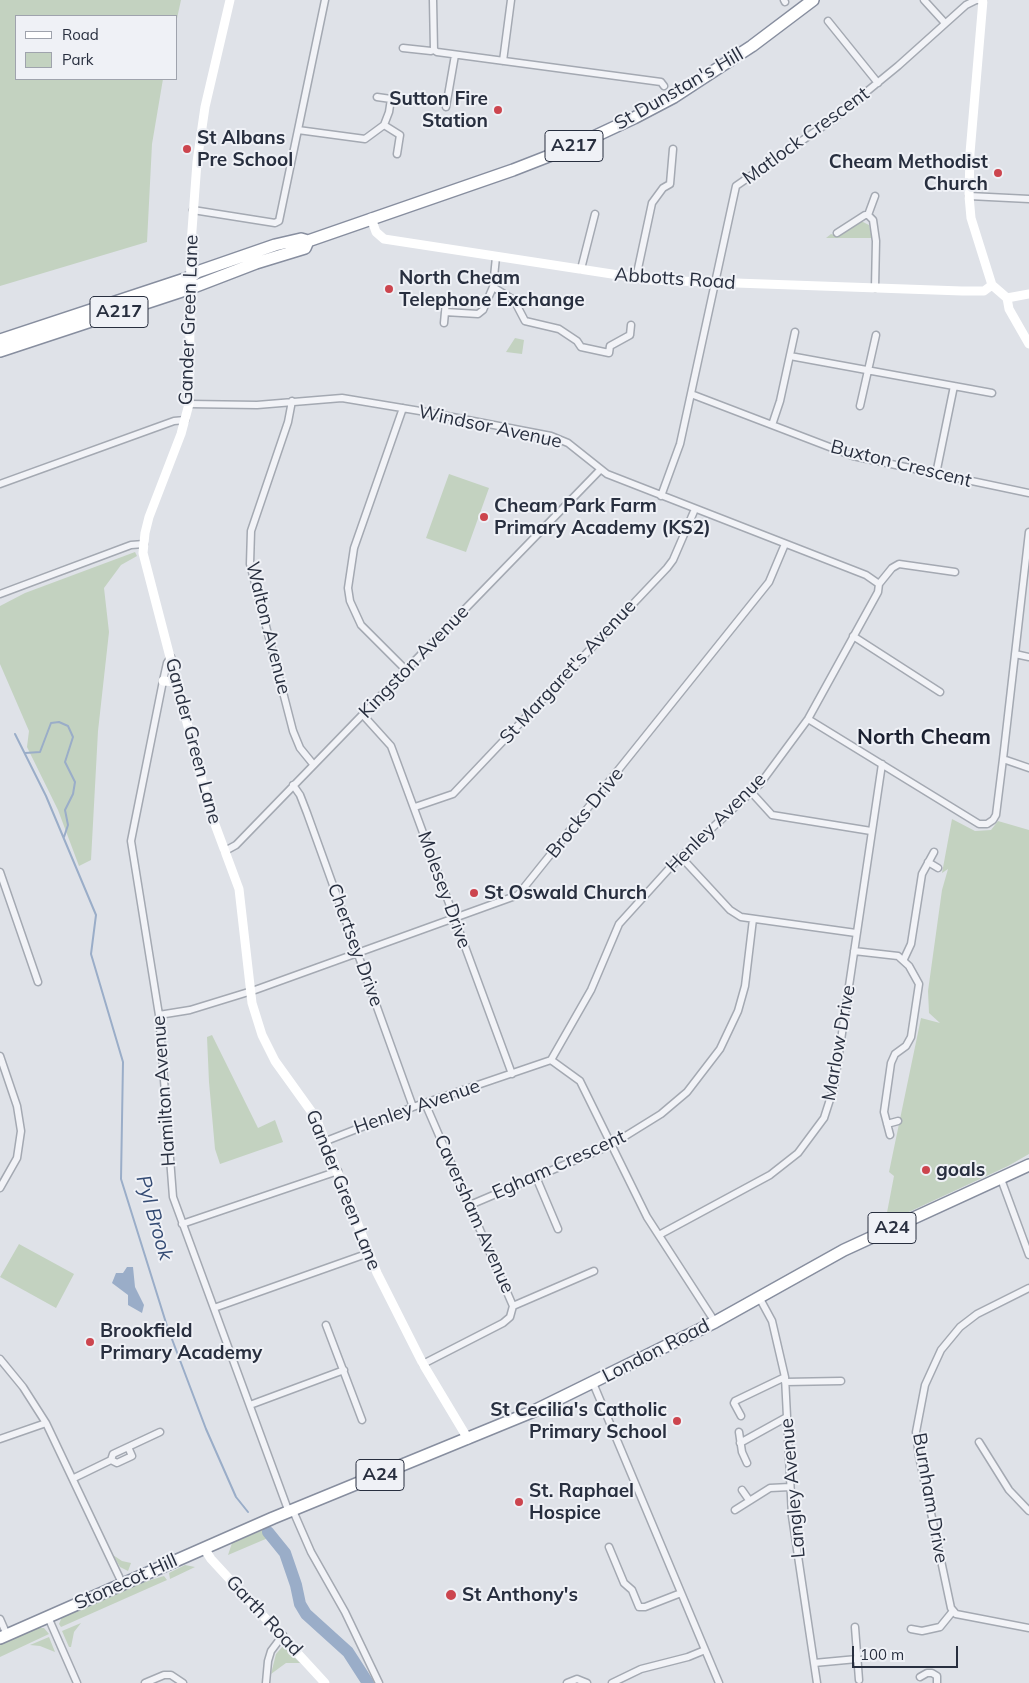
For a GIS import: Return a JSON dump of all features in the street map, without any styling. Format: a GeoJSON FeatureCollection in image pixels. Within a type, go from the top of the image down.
{"type":"FeatureCollection","features":[{"type":"Feature","properties":{"kind":"highway","name":"St Dunstan's Hill"},"geometry":{"type":"LineString","coordinates":[[191,282],[197,272],[275,245],[301,239],[308,241],[512,170],[572,147],[634,118],[728,63],[813,0]]}},
{"type":"Feature","properties":{"kind":"highway","name":"A217"},"geometry":{"type":"LineString","coordinates":[[0,340],[191,282]]}},
{"type":"Feature","properties":{"kind":"highway","name":"A217"},"geometry":{"type":"LineString","coordinates":[[0,351],[191,282]]}},
{"type":"Feature","properties":{"kind":"highway","name":"London Road"},"geometry":{"type":"LineString","coordinates":[[253,1527],[468,1439],[593,1383],[715,1322],[844,1250],[1001,1179],[1029,1164]]}},
{"type":"Feature","properties":{"kind":"highway","name":"Stonecot Hill"},"geometry":{"type":"LineString","coordinates":[[4,1636],[253,1527]]}},
{"type":"Feature","properties":{"kind":"street","name":"Gander Green Lane"},"geometry":{"type":"LineString","coordinates":[[230,0],[205,107],[196,162],[191,282],[190,404],[149,517],[144,544],[146,569],[178,682],[210,811],[239,889],[250,992],[256,1019],[268,1049],[310,1107],[326,1140],[376,1273],[423,1364],[468,1439]]}},
{"type":"Feature","properties":{"kind":"street"},"geometry":{"type":"LineString","coordinates":[[193,210],[275,223],[280,221],[325,0]]}},
{"type":"Feature","properties":{"kind":"street"},"geometry":{"type":"LineString","coordinates":[[433,0],[434,50]]}},
{"type":"Feature","properties":{"kind":"street"},"geometry":{"type":"LineString","coordinates":[[503,61],[511,0]]}},
{"type":"Feature","properties":{"kind":"street"},"geometry":{"type":"LineString","coordinates":[[924,0],[946,23]]}},
{"type":"Feature","properties":{"kind":"street"},"geometry":{"type":"LineString","coordinates":[[983,0],[970,154],[969,196],[975,235],[992,285],[1008,298],[1010,309],[1029,344]]}},
{"type":"Feature","properties":{"kind":"street","name":"Matlock Crescent"},"geometry":{"type":"LineString","coordinates":[[661,496],[680,444],[736,186],[811,135],[878,83],[971,2],[983,0]]}},
{"type":"Feature","properties":{"kind":"street"},"geometry":{"type":"LineString","coordinates":[[828,21],[878,83]]}},
{"type":"Feature","properties":{"kind":"street"},"geometry":{"type":"LineString","coordinates":[[403,48],[434,50],[455,55],[660,82],[664,86]]}},
{"type":"Feature","properties":{"kind":"street"},"geometry":{"type":"LineString","coordinates":[[446,107],[455,55]]}},
{"type":"Feature","properties":{"kind":"street"},"geometry":{"type":"LineString","coordinates":[[298,130],[361,140],[371,136],[384,125],[391,99],[377,96]]}},
{"type":"Feature","properties":{"kind":"street"},"geometry":{"type":"LineString","coordinates":[[384,125],[400,136],[397,154]]}},
{"type":"Feature","properties":{"kind":"street"},"geometry":{"type":"LineString","coordinates":[[636,278],[652,203],[663,188],[670,184],[673,149]]}},
{"type":"Feature","properties":{"kind":"street"},"geometry":{"type":"LineString","coordinates":[[837,233],[868,215],[874,196]]}},
{"type":"Feature","properties":{"kind":"street"},"geometry":{"type":"LineString","coordinates":[[969,196],[1029,199]]}},
{"type":"Feature","properties":{"kind":"street"},"geometry":{"type":"LineString","coordinates":[[581,269],[595,214]]}},
{"type":"Feature","properties":{"kind":"street"},"geometry":{"type":"LineString","coordinates":[[868,215],[873,220],[876,241],[874,288]]}},
{"type":"Feature","properties":{"kind":"street","name":"Abbotts Road"},"geometry":{"type":"LineString","coordinates":[[371,218],[378,236],[384,239],[636,278],[714,283],[973,291],[984,291],[992,285]]}},
{"type":"Feature","properties":{"kind":"street"},"geometry":{"type":"LineString","coordinates":[[445,312],[478,314],[483,310],[493,287],[496,257]]}},
{"type":"Feature","properties":{"kind":"street"},"geometry":{"type":"LineString","coordinates":[[493,287],[514,300],[525,321],[559,329],[577,341],[581,348],[609,353],[610,346],[630,335],[632,325]]}},
{"type":"Feature","properties":{"kind":"street"},"geometry":{"type":"LineString","coordinates":[[1008,298],[1029,294]]}},
{"type":"Feature","properties":{"kind":"street"},"geometry":{"type":"LineString","coordinates":[[444,323],[446,302]]}},
{"type":"Feature","properties":{"kind":"street"},"geometry":{"type":"LineString","coordinates":[[772,425],[780,401],[795,332]]}},
{"type":"Feature","properties":{"kind":"street"},"geometry":{"type":"LineString","coordinates":[[860,406],[876,335]]}},
{"type":"Feature","properties":{"kind":"street"},"geometry":{"type":"LineString","coordinates":[[790,356],[838,366],[868,369],[992,394]]}},
{"type":"Feature","properties":{"kind":"street"},"geometry":{"type":"LineString","coordinates":[[936,474],[954,386]]}},
{"type":"Feature","properties":{"kind":"street","name":"Buxton Crescent"},"geometry":{"type":"LineString","coordinates":[[691,394],[853,456],[1029,493]]}},
{"type":"Feature","properties":{"kind":"street","name":"Windsor Avenue"},"geometry":{"type":"LineString","coordinates":[[190,404],[258,405],[342,398],[403,408],[562,440],[600,470],[661,496],[866,575],[879,584]]}},
{"type":"Feature","properties":{"kind":"street","name":"Walton Avenue"},"geometry":{"type":"LineString","coordinates":[[292,401],[288,422],[251,531],[250,564],[293,731],[300,748],[313,764]]}},
{"type":"Feature","properties":{"kind":"street"},"geometry":{"type":"LineString","coordinates":[[403,408],[354,548],[348,588],[350,602],[361,625],[406,670]]}},
{"type":"Feature","properties":{"kind":"street"},"geometry":{"type":"LineString","coordinates":[[0,484],[174,421],[185,420]]}},
{"type":"Feature","properties":{"kind":"street","name":"Kingston Avenue"},"geometry":{"type":"LineString","coordinates":[[225,851],[236,845],[600,470]]}},
{"type":"Feature","properties":{"kind":"street","name":"St Margaret's Avenue"},"geometry":{"type":"LineString","coordinates":[[415,807],[453,794],[667,568],[673,560],[695,509]]}},
{"type":"Feature","properties":{"kind":"street"},"geometry":{"type":"LineString","coordinates":[[808,719],[979,824],[988,824],[996,815],[1004,759],[1029,532]]}},
{"type":"Feature","properties":{"kind":"street"},"geometry":{"type":"LineString","coordinates":[[0,594],[131,545],[144,544]]}},
{"type":"Feature","properties":{"kind":"street","name":"Brocks Drive"},"geometry":{"type":"LineString","coordinates":[[159,1015],[190,1010],[250,992],[455,920],[518,895],[526,888],[769,582],[785,544]]}},
{"type":"Feature","properties":{"kind":"street"},"geometry":{"type":"LineString","coordinates":[[879,584],[892,568],[899,564],[955,572]]}},
{"type":"Feature","properties":{"kind":"street","name":"Henley Avenue"},"geometry":{"type":"LineString","coordinates":[[326,1140],[426,1102],[551,1060],[589,995],[619,924],[681,857],[752,793],[808,719],[878,592],[879,584]]}},
{"type":"Feature","properties":{"kind":"street"},"geometry":{"type":"LineString","coordinates":[[853,636],[940,692]]}},
{"type":"Feature","properties":{"kind":"street"},"geometry":{"type":"LineString","coordinates":[[1015,654],[1029,657]]}},
{"type":"Feature","properties":{"kind":"street","name":"Hamilton Avenue"},"geometry":{"type":"LineString","coordinates":[[171,657],[167,663],[162,681],[131,841],[159,1015],[172,1191],[182,1224],[287,1507],[291,1510],[379,1683]]}},
{"type":"Feature","properties":{"kind":"street"},"geometry":{"type":"LineString","coordinates":[[162,681],[178,682]]}},
{"type":"Feature","properties":{"kind":"street","name":"Molesey Drive"},"geometry":{"type":"LineString","coordinates":[[362,715],[391,746],[512,1074]]}},
{"type":"Feature","properties":{"kind":"street"},"geometry":{"type":"LineString","coordinates":[[1004,759],[1029,768]]}},
{"type":"Feature","properties":{"kind":"street","name":"Marlow Drive"},"geometry":{"type":"LineString","coordinates":[[659,1236],[770,1175],[798,1153],[816,1130],[830,1105],[882,764]]}},
{"type":"Feature","properties":{"kind":"street","name":"Chertsey Drive"},"geometry":{"type":"LineString","coordinates":[[293,785],[308,813],[413,1107]]}},
{"type":"Feature","properties":{"kind":"street"},"geometry":{"type":"LineString","coordinates":[[752,793],[772,815],[871,831]]}},
{"type":"Feature","properties":{"kind":"street"},"geometry":{"type":"LineString","coordinates":[[904,959],[911,944],[922,874],[934,852]]}},
{"type":"Feature","properties":{"kind":"street"},"geometry":{"type":"LineString","coordinates":[[681,857],[730,910],[741,916],[856,933]]}},
{"type":"Feature","properties":{"kind":"street"},"geometry":{"type":"LineString","coordinates":[[928,862],[938,868]]}},
{"type":"Feature","properties":{"kind":"street"},"geometry":{"type":"LineString","coordinates":[[0,872],[38,982]]}},
{"type":"Feature","properties":{"kind":"street","name":"Egham Crescent"},"geometry":{"type":"LineString","coordinates":[[470,1205],[611,1145],[661,1114],[687,1092],[720,1049],[738,1011],[744,993],[753,919]]}},
{"type":"Feature","properties":{"kind":"street"},"geometry":{"type":"LineString","coordinates":[[854,951],[885,953],[904,959],[918,979],[919,990],[911,1037],[906,1046],[895,1054],[891,1063],[884,1106],[890,1135]]}},
{"type":"Feature","properties":{"kind":"street"},"geometry":{"type":"LineString","coordinates":[[0,1056],[17,1106],[21,1131],[17,1158],[0,1188]]}},
{"type":"Feature","properties":{"kind":"street"},"geometry":{"type":"LineString","coordinates":[[551,1060],[580,1081],[644,1210],[715,1322]]}},
{"type":"Feature","properties":{"kind":"street","name":"Caversham Avenue"},"geometry":{"type":"LineString","coordinates":[[423,1364],[504,1323],[510,1318],[513,1306],[426,1102]]}},
{"type":"Feature","properties":{"kind":"street"},"geometry":{"type":"LineString","coordinates":[[887,1124],[898,1120]]}},
{"type":"Feature","properties":{"kind":"street"},"geometry":{"type":"LineString","coordinates":[[182,1224],[338,1171]]}},
{"type":"Feature","properties":{"kind":"street"},"geometry":{"type":"LineString","coordinates":[[536,1177],[558,1229]]}},
{"type":"Feature","properties":{"kind":"street"},"geometry":{"type":"LineString","coordinates":[[1001,1179],[1029,1255]]}},
{"type":"Feature","properties":{"kind":"street"},"geometry":{"type":"LineString","coordinates":[[214,1308],[368,1253]]}},
{"type":"Feature","properties":{"kind":"street"},"geometry":{"type":"LineString","coordinates":[[513,1306],[594,1271]]}},
{"type":"Feature","properties":{"kind":"street","name":"Burnham Drive"},"geometry":{"type":"LineString","coordinates":[[952,1610],[917,1443],[917,1422],[922,1396],[938,1355],[960,1327],[977,1314],[1029,1288]]}},
{"type":"Feature","properties":{"kind":"street","name":"Langley Avenue"},"geometry":{"type":"LineString","coordinates":[[759,1297],[772,1321],[785,1380],[794,1534],[817,1683]]}},
{"type":"Feature","properties":{"kind":"street"},"geometry":{"type":"LineString","coordinates":[[326,1325],[362,1420]]}},
{"type":"Feature","properties":{"kind":"street"},"geometry":{"type":"LineString","coordinates":[[0,1359],[23,1387],[46,1423],[74,1478],[122,1583]]}},
{"type":"Feature","properties":{"kind":"street"},"geometry":{"type":"LineString","coordinates":[[250,1405],[344,1370]]}},
{"type":"Feature","properties":{"kind":"street"},"geometry":{"type":"LineString","coordinates":[[741,1416],[734,1403],[735,1401],[785,1380],[841,1381]]}},
{"type":"Feature","properties":{"kind":"street"},"geometry":{"type":"LineString","coordinates":[[593,1383],[719,1683]]}},
{"type":"Feature","properties":{"kind":"street"},"geometry":{"type":"LineString","coordinates":[[740,1443],[787,1417]]}},
{"type":"Feature","properties":{"kind":"street"},"geometry":{"type":"LineString","coordinates":[[0,1440],[46,1423]]}},
{"type":"Feature","properties":{"kind":"street"},"geometry":{"type":"LineString","coordinates":[[74,1478],[111,1460],[113,1454],[160,1432]]}},
{"type":"Feature","properties":{"kind":"street"},"geometry":{"type":"LineString","coordinates":[[739,1432],[740,1443],[747,1463]]}},
{"type":"Feature","properties":{"kind":"street"},"geometry":{"type":"LineString","coordinates":[[979,1442],[1009,1490],[1029,1511]]}},
{"type":"Feature","properties":{"kind":"street"},"geometry":{"type":"LineString","coordinates":[[735,1510],[770,1488],[790,1487]]}},
{"type":"Feature","properties":{"kind":"street"},"geometry":{"type":"LineString","coordinates":[[742,1490],[749,1500]]}},
{"type":"Feature","properties":{"kind":"street"},"geometry":{"type":"LineString","coordinates":[[609,1547],[624,1583],[632,1590],[639,1607],[646,1607],[681,1593]]}},
{"type":"Feature","properties":{"kind":"street","name":"Garth Road"},"geometry":{"type":"LineString","coordinates":[[204,1548],[211,1559],[283,1635],[325,1683]]}},
{"type":"Feature","properties":{"kind":"street"},"geometry":{"type":"LineString","coordinates":[[911,1629],[922,1631],[940,1627],[952,1610],[1029,1628]]}},
{"type":"Feature","properties":{"kind":"street"},"geometry":{"type":"LineString","coordinates":[[48,1617],[77,1683]]}},
{"type":"Feature","properties":{"kind":"street"},"geometry":{"type":"LineString","coordinates":[[0,1619],[4,1636]]}},
{"type":"Feature","properties":{"kind":"street"},"geometry":{"type":"LineString","coordinates":[[855,1627],[859,1680]]}},
{"type":"Feature","properties":{"kind":"street"},"geometry":{"type":"LineString","coordinates":[[266,1683],[271,1651],[283,1635]]}},
{"type":"Feature","properties":{"kind":"street"},"geometry":{"type":"LineString","coordinates":[[612,1683],[641,1669],[688,1657],[706,1650]]}},
{"type":"Feature","properties":{"kind":"street"},"geometry":{"type":"LineString","coordinates":[[814,1663],[857,1659]]}},
{"type":"Feature","properties":{"kind":"street"},"geometry":{"type":"LineString","coordinates":[[920,1677],[927,1672],[932,1673],[937,1676],[937,1683]]}},
{"type":"Feature","properties":{"kind":"street"},"geometry":{"type":"LineString","coordinates":[[145,1683],[164,1675],[171,1675],[183,1683]]}},
{"type":"Feature","properties":{"kind":"street"},"geometry":{"type":"LineString","coordinates":[[567,1683],[577,1680],[587,1683]]}},
{"type":"Feature","properties":{"kind":"green space"},"geometry":{"type":"Polygon","coordinates":[[[0,0],[181,0],[178,15],[15,15],[15,80],[163,80],[152,144],[147,242],[0,286],[0,0]]]}},
{"type":"Feature","properties":{"kind":"green space"},"geometry":{"type":"Polygon","coordinates":[[[861,221],[869,225],[872,238],[826,238],[831,234],[837,236],[861,221]]]}},
{"type":"Feature","properties":{"kind":"green space"},"geometry":{"type":"Polygon","coordinates":[[[515,338],[524,340],[522,354],[506,352],[515,338]]]}},
{"type":"Feature","properties":{"kind":"green space"},"geometry":{"type":"Polygon","coordinates":[[[449,474],[489,488],[466,552],[426,538],[449,474]]]}},
{"type":"Feature","properties":{"kind":"green space"},"geometry":{"type":"Polygon","coordinates":[[[135,552],[137,556],[121,565],[104,588],[109,632],[98,731],[91,860],[79,866],[58,810],[27,747],[29,731],[0,664],[0,606],[25,593],[135,552]]]}},
{"type":"Feature","properties":{"kind":"green space"},"geometry":{"type":"Polygon","coordinates":[[[952,819],[975,831],[991,830],[998,821],[1029,830],[1029,1154],[1008,1166],[885,1223],[894,1176],[889,1172],[921,1018],[940,1023],[929,1013],[928,991],[942,890],[948,869],[942,873],[952,819]]]}},
{"type":"Feature","properties":{"kind":"green space"},"geometry":{"type":"Polygon","coordinates":[[[212,1035],[258,1128],[275,1120],[283,1142],[220,1164],[215,1149],[209,1082],[207,1037],[212,1035]]]}},
{"type":"Feature","properties":{"kind":"green space"},"geometry":{"type":"Polygon","coordinates":[[[19,1244],[74,1274],[56,1308],[0,1277],[19,1244]]]}},
{"type":"Feature","properties":{"kind":"green space"},"geometry":{"type":"Polygon","coordinates":[[[263,1530],[268,1538],[228,1555],[232,1543],[263,1530]]]}},
{"type":"Feature","properties":{"kind":"green space"},"geometry":{"type":"Polygon","coordinates":[[[113,1555],[122,1561],[131,1563],[128,1571],[120,1567],[113,1555]]]}},
{"type":"Feature","properties":{"kind":"green space"},"geometry":{"type":"Polygon","coordinates":[[[185,1565],[195,1567],[170,1579],[169,1573],[185,1565]]]}},
{"type":"Feature","properties":{"kind":"green space"},"geometry":{"type":"Polygon","coordinates":[[[164,1576],[167,1580],[61,1627],[59,1624],[62,1617],[134,1585],[164,1576]]]}},
{"type":"Feature","properties":{"kind":"green space"},"geometry":{"type":"Polygon","coordinates":[[[81,1623],[74,1632],[71,1647],[69,1647],[62,1631],[81,1623]]]}},
{"type":"Feature","properties":{"kind":"green space"},"geometry":{"type":"Polygon","coordinates":[[[37,1628],[44,1628],[49,1634],[0,1657],[0,1645],[37,1628]]]}},
{"type":"Feature","properties":{"kind":"green space"},"geometry":{"type":"Polygon","coordinates":[[[49,1637],[55,1652],[40,1646],[30,1645],[49,1637]]]}},
{"type":"Feature","properties":{"kind":"green space"},"geometry":{"type":"Polygon","coordinates":[[[283,1646],[300,1663],[286,1663],[271,1674],[276,1654],[283,1646]]]}},
{"type":"Feature","properties":{"kind":"water"},"geometry":{"type":"Polygon","coordinates":[[[127,1267],[133,1267],[135,1287],[144,1305],[142,1313],[128,1305],[128,1295],[112,1283],[116,1273],[123,1273],[127,1267]]]}},
{"type":"Feature","properties":{"kind":"waterway","name":"Pyl Brook"},"geometry":{"type":"LineString","coordinates":[[25,753],[40,752],[51,723],[59,722],[68,726],[73,737],[65,762],[75,782],[73,794],[65,810],[68,825],[64,837]]}},
{"type":"Feature","properties":{"kind":"waterway","name":"Pyl Brook"},"geometry":{"type":"LineString","coordinates":[[15,734],[46,796],[96,915],[91,954],[123,1062],[121,1179],[167,1326],[206,1429],[236,1497],[248,1512]]}},
{"type":"Feature","properties":{"kind":"waterway","name":"Pyl Brook"},"geometry":{"type":"LineString","coordinates":[[268,1532],[285,1553],[296,1585],[300,1604],[306,1614],[348,1652],[368,1683]]}},
{"type":"Feature","properties":{"kind":"place","name":"Sutton Fire Station"},"geometry":{"type":"Point","coordinates":[498,110]}},
{"type":"Feature","properties":{"kind":"place","name":"St Albans Pre School"},"geometry":{"type":"Point","coordinates":[187,149]}},
{"type":"Feature","properties":{"kind":"place","name":"Cheam Methodist Church"},"geometry":{"type":"Point","coordinates":[998,173]}},
{"type":"Feature","properties":{"kind":"place","name":"North Cheam Telephone Exchange"},"geometry":{"type":"Point","coordinates":[389,289]}},
{"type":"Feature","properties":{"kind":"place","name":"Cheam Park Farm Primary Academy (KS2)"},"geometry":{"type":"Point","coordinates":[484,517]}},
{"type":"Feature","properties":{"kind":"place","name":"St Oswald Church"},"geometry":{"type":"Point","coordinates":[474,893]}},
{"type":"Feature","properties":{"kind":"place","name":"goals"},"geometry":{"type":"Point","coordinates":[926,1170]}},
{"type":"Feature","properties":{"kind":"place","name":"Brookfield Primary Academy"},"geometry":{"type":"Point","coordinates":[90,1342]}},
{"type":"Feature","properties":{"kind":"place","name":"St Cecilia's Catholic Primary School"},"geometry":{"type":"Point","coordinates":[677,1421]}},
{"type":"Feature","properties":{"kind":"place","name":"St. Raphael Hospice"},"geometry":{"type":"Point","coordinates":[519,1502]}},
{"type":"Feature","properties":{"kind":"place","name":"St Anthony's"},"geometry":{"type":"Point","coordinates":[451,1595]}},
{"type":"Feature","properties":{"kind":"district","name":"North Cheam"},"geometry":{"type":"Point","coordinates":[924,738]}}]}
